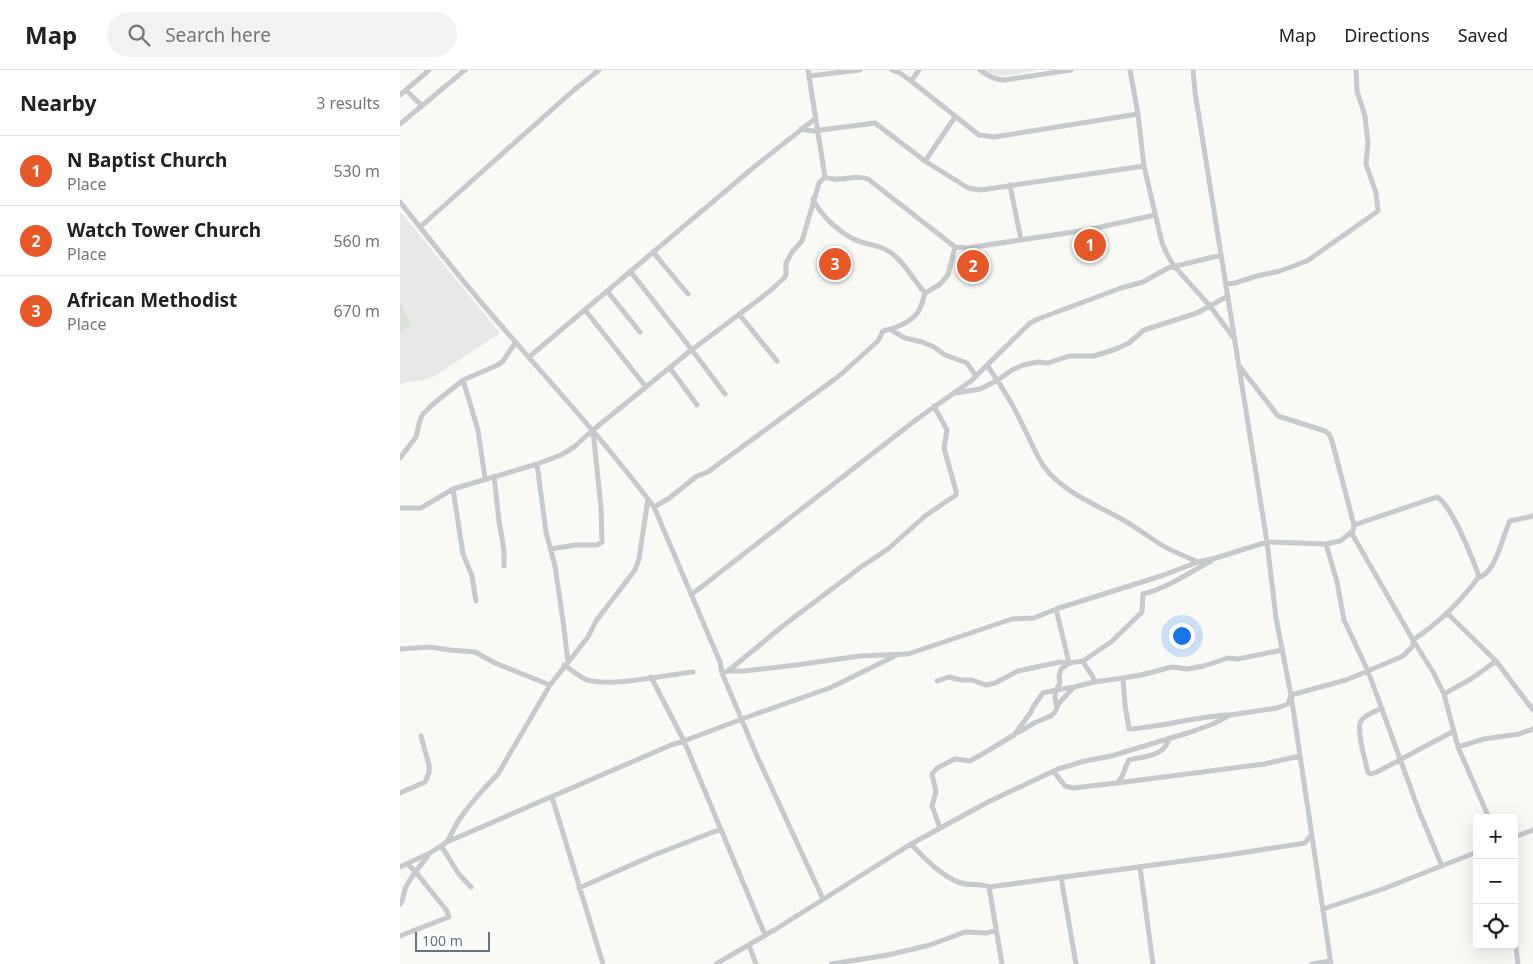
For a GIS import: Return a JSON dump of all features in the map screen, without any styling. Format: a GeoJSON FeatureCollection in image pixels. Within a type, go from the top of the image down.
{"type":"FeatureCollection","features":[{"type":"Feature","properties":{"kind":"street"},"geometry":{"type":"LineString","coordinates":[[400,96],[428,70]]}},
{"type":"Feature","properties":{"kind":"street"},"geometry":{"type":"LineString","coordinates":[[420,228],[574,90],[599,70]]}},
{"type":"Feature","properties":{"kind":"street"},"geometry":{"type":"LineString","coordinates":[[808,70],[825,177]]}},
{"type":"Feature","properties":{"kind":"street"},"geometry":{"type":"LineString","coordinates":[[810,76],[860,70]]}},
{"type":"Feature","properties":{"kind":"street"},"geometry":{"type":"LineString","coordinates":[[892,70],[911,81],[979,135],[994,137],[1138,114]]}},
{"type":"Feature","properties":{"kind":"street"},"geometry":{"type":"LineString","coordinates":[[911,81],[920,70]]}},
{"type":"Feature","properties":{"kind":"street"},"geometry":{"type":"LineString","coordinates":[[980,70],[996,80],[1071,70]]}},
{"type":"Feature","properties":{"kind":"street"},"geometry":{"type":"LineString","coordinates":[[1130,70],[1138,114],[1144,166],[1162,243],[1174,266],[1210,306],[1234,338]]}},
{"type":"Feature","properties":{"kind":"street"},"geometry":{"type":"LineString","coordinates":[[1193,70],[1267,542],[1276,618],[1291,695],[1331,962],[1312,964]]}},
{"type":"Feature","properties":{"kind":"street"},"geometry":{"type":"LineString","coordinates":[[1226,284],[1280,271],[1307,261],[1378,210],[1376,193],[1366,164],[1368,143],[1365,116],[1357,91],[1356,70]]}},
{"type":"Feature","properties":{"kind":"street"},"geometry":{"type":"LineString","coordinates":[[400,124],[463,71]]}},
{"type":"Feature","properties":{"kind":"street"},"geometry":{"type":"LineString","coordinates":[[406,90],[422,106]]}},
{"type":"Feature","properties":{"kind":"street"},"geometry":{"type":"LineString","coordinates":[[925,161],[955,117]]}},
{"type":"Feature","properties":{"kind":"street"},"geometry":{"type":"LineString","coordinates":[[529,357],[747,173],[816,118]]}},
{"type":"Feature","properties":{"kind":"street"},"geometry":{"type":"LineString","coordinates":[[801,129],[817,131],[876,123],[925,161],[968,188],[981,190],[1144,166]]}},
{"type":"Feature","properties":{"kind":"street"},"geometry":{"type":"LineString","coordinates":[[825,177],[833,180],[861,177],[868,179],[955,247],[968,248],[1087,230],[1155,215]]}},
{"type":"Feature","properties":{"kind":"street"},"geometry":{"type":"LineString","coordinates":[[400,508],[421,508],[452,489],[537,464],[561,455],[574,447],[592,430],[784,278],[786,275],[786,263],[792,252],[802,241],[813,199],[819,183],[825,177]]}},
{"type":"Feature","properties":{"kind":"street"},"geometry":{"type":"LineString","coordinates":[[1010,185],[1021,240]]}},
{"type":"Feature","properties":{"kind":"street"},"geometry":{"type":"LineString","coordinates":[[813,199],[816,205],[842,233],[859,241],[878,246],[895,256],[925,292]]}},
{"type":"Feature","properties":{"kind":"street"},"geometry":{"type":"LineString","coordinates":[[400,202],[640,487],[654,507],[725,672],[742,719],[774,795],[823,899]]}},
{"type":"Feature","properties":{"kind":"street"},"geometry":{"type":"LineString","coordinates":[[654,507],[668,499],[698,476],[708,472],[827,385],[878,341],[883,331],[891,330],[914,317],[925,292],[945,280],[950,270],[955,247]]}},
{"type":"Feature","properties":{"kind":"street"},"geometry":{"type":"LineString","coordinates":[[653,252],[688,294]]}},
{"type":"Feature","properties":{"kind":"street"},"geometry":{"type":"LineString","coordinates":[[691,595],[934,406],[976,376],[1030,323],[1038,318],[1143,282],[1174,266],[1221,254]]}},
{"type":"Feature","properties":{"kind":"street"},"geometry":{"type":"LineString","coordinates":[[630,271],[725,394]]}},
{"type":"Feature","properties":{"kind":"street"},"geometry":{"type":"LineString","coordinates":[[607,291],[640,332]]}},
{"type":"Feature","properties":{"kind":"street"},"geometry":{"type":"LineString","coordinates":[[954,393],[980,389],[1023,365],[1038,362],[1048,363],[1069,356],[1094,356],[1116,349],[1129,343],[1144,330],[1197,313],[1228,296]]}},
{"type":"Feature","properties":{"kind":"street"},"geometry":{"type":"LineString","coordinates":[[585,310],[646,387]]}},
{"type":"Feature","properties":{"kind":"street"},"geometry":{"type":"LineString","coordinates":[[739,314],[777,361]]}},
{"type":"Feature","properties":{"kind":"street"},"geometry":{"type":"LineString","coordinates":[[891,330],[904,338],[922,342],[966,363],[976,376]]}},
{"type":"Feature","properties":{"kind":"street"},"geometry":{"type":"LineString","coordinates":[[400,458],[416,436],[423,414],[432,405],[463,380],[498,365],[516,342]]}},
{"type":"Feature","properties":{"kind":"street"},"geometry":{"type":"LineString","coordinates":[[725,672],[860,656],[908,654],[1012,619],[1034,618],[1198,562],[1267,542],[1326,544],[1340,540],[1353,531],[1354,525],[1329,434],[1278,416],[1239,364]]}},
{"type":"Feature","properties":{"kind":"street"},"geometry":{"type":"LineString","coordinates":[[987,365],[998,380],[1023,425],[1034,450],[1046,469],[1056,480],[1075,494],[1127,522],[1161,545],[1198,562]]}},
{"type":"Feature","properties":{"kind":"street"},"geometry":{"type":"LineString","coordinates":[[670,368],[697,405]]}},
{"type":"Feature","properties":{"kind":"street"},"geometry":{"type":"LineString","coordinates":[[463,380],[478,430],[485,478]]}},
{"type":"Feature","properties":{"kind":"street"},"geometry":{"type":"LineString","coordinates":[[725,672],[820,597],[888,549],[925,516],[956,495],[944,448],[947,430],[934,406]]}},
{"type":"Feature","properties":{"kind":"street"},"geometry":{"type":"LineString","coordinates":[[551,549],[576,545],[597,545],[602,542],[601,507],[592,430]]}},
{"type":"Feature","properties":{"kind":"street"},"geometry":{"type":"LineString","coordinates":[[537,464],[546,532],[555,566],[564,621],[566,663],[581,677],[606,682],[693,672]]}},
{"type":"Feature","properties":{"kind":"street"},"geometry":{"type":"LineString","coordinates":[[494,476],[504,550],[504,566]]}},
{"type":"Feature","properties":{"kind":"street"},"geometry":{"type":"LineString","coordinates":[[452,489],[463,554],[472,576],[476,601]]}},
{"type":"Feature","properties":{"kind":"street"},"geometry":{"type":"LineString","coordinates":[[1354,525],[1437,497],[1441,499],[1450,513],[1478,573],[1478,578]]}},
{"type":"Feature","properties":{"kind":"street"},"geometry":{"type":"LineString","coordinates":[[400,867],[442,846],[466,810],[498,774],[550,685],[588,637],[596,621],[638,565],[648,499]]}},
{"type":"Feature","properties":{"kind":"street"},"geometry":{"type":"LineString","coordinates":[[1413,640],[1448,614],[1478,578],[1483,577],[1494,564],[1505,530],[1510,521],[1533,516]]}},
{"type":"Feature","properties":{"kind":"street"},"geometry":{"type":"LineString","coordinates":[[1351,532],[1444,694],[1458,746],[1487,814]]}},
{"type":"Feature","properties":{"kind":"street"},"geometry":{"type":"LineString","coordinates":[[1326,544],[1337,582],[1344,620],[1368,671],[1419,811],[1442,866]]}},
{"type":"Feature","properties":{"kind":"street"},"geometry":{"type":"LineString","coordinates":[[937,681],[949,677],[972,680],[986,685],[995,683],[1018,671],[1060,662],[1083,661],[1111,642],[1142,612],[1143,594],[1155,591],[1216,558]]}},
{"type":"Feature","properties":{"kind":"street"},"geometry":{"type":"LineString","coordinates":[[1056,609],[1069,663]]}},
{"type":"Feature","properties":{"kind":"street"},"geometry":{"type":"LineString","coordinates":[[1448,614],[1496,661],[1533,710]]}},
{"type":"Feature","properties":{"kind":"street"},"geometry":{"type":"LineString","coordinates":[[1291,695],[1346,680],[1403,656],[1413,646],[1413,640]]}},
{"type":"Feature","properties":{"kind":"street"},"geometry":{"type":"LineString","coordinates":[[400,648],[430,647],[475,652],[495,663],[550,685]]}},
{"type":"Feature","properties":{"kind":"street"},"geometry":{"type":"LineString","coordinates":[[1014,735],[1043,694],[1172,667],[1187,669],[1204,666],[1228,658],[1238,659],[1282,650]]}},
{"type":"Feature","properties":{"kind":"street"},"geometry":{"type":"LineString","coordinates":[[446,842],[671,745],[684,742],[832,687],[898,655]]}},
{"type":"Feature","properties":{"kind":"street"},"geometry":{"type":"LineString","coordinates":[[1083,661],[1096,682]]}},
{"type":"Feature","properties":{"kind":"street"},"geometry":{"type":"LineString","coordinates":[[1444,694],[1496,661]]}},
{"type":"Feature","properties":{"kind":"street"},"geometry":{"type":"LineString","coordinates":[[1057,707],[1055,698],[1056,690],[1060,684],[1059,677],[1062,669],[1069,663]]}},
{"type":"Feature","properties":{"kind":"street"},"geometry":{"type":"LineString","coordinates":[[651,677],[684,742],[765,935]]}},
{"type":"Feature","properties":{"kind":"street"},"geometry":{"type":"LineString","coordinates":[[1123,678],[1129,729],[1277,708],[1288,704],[1291,695]]}},
{"type":"Feature","properties":{"kind":"street"},"geometry":{"type":"LineString","coordinates":[[940,828],[932,806],[936,792],[932,776],[937,768],[955,759],[970,760],[1034,723],[1051,716],[1074,687]]}},
{"type":"Feature","properties":{"kind":"street"},"geometry":{"type":"LineString","coordinates":[[1382,708],[1362,718],[1360,722],[1359,730],[1368,772],[1371,774],[1454,731]]}},
{"type":"Feature","properties":{"kind":"street"},"geometry":{"type":"LineString","coordinates":[[716,964],[911,844],[988,802],[1054,772],[1213,724],[1230,715]]}},
{"type":"Feature","properties":{"kind":"street"},"geometry":{"type":"LineString","coordinates":[[1458,746],[1484,739],[1519,734],[1533,729]]}},
{"type":"Feature","properties":{"kind":"street"},"geometry":{"type":"LineString","coordinates":[[400,793],[425,782],[429,773],[429,765],[420,736]]}},
{"type":"Feature","properties":{"kind":"street"},"geometry":{"type":"LineString","coordinates":[[1117,784],[1121,780],[1129,760],[1160,753],[1168,745],[1169,738]]}},
{"type":"Feature","properties":{"kind":"street"},"geometry":{"type":"LineString","coordinates":[[1054,772],[1065,786],[1073,788],[1255,766],[1300,756]]}},
{"type":"Feature","properties":{"kind":"street"},"geometry":{"type":"LineString","coordinates":[[552,797],[603,964]]}},
{"type":"Feature","properties":{"kind":"street"},"geometry":{"type":"LineString","coordinates":[[579,888],[654,855],[721,829]]}},
{"type":"Feature","properties":{"kind":"street"},"geometry":{"type":"LineString","coordinates":[[1518,836],[1533,830]]}},
{"type":"Feature","properties":{"kind":"street"},"geometry":{"type":"LineString","coordinates":[[911,844],[925,860],[950,878],[964,884],[982,884],[989,887],[1228,855],[1305,842],[1312,834]]}},
{"type":"Feature","properties":{"kind":"street"},"geometry":{"type":"LineString","coordinates":[[442,846],[458,873],[471,887]]}},
{"type":"Feature","properties":{"kind":"street"},"geometry":{"type":"LineString","coordinates":[[400,904],[403,901],[405,889],[415,871],[430,853]]}},
{"type":"Feature","properties":{"kind":"street"},"geometry":{"type":"LineString","coordinates":[[1323,909],[1383,889],[1473,854]]}},
{"type":"Feature","properties":{"kind":"street"},"geometry":{"type":"LineString","coordinates":[[400,936],[449,917],[447,911],[415,871],[407,864]]}},
{"type":"Feature","properties":{"kind":"street"},"geometry":{"type":"LineString","coordinates":[[1140,868],[1153,964]]}},
{"type":"Feature","properties":{"kind":"street"},"geometry":{"type":"LineString","coordinates":[[1061,877],[1076,964]]}},
{"type":"Feature","properties":{"kind":"street"},"geometry":{"type":"LineString","coordinates":[[989,887],[1002,964]]}},
{"type":"Feature","properties":{"kind":"street"},"geometry":{"type":"LineString","coordinates":[[831,964],[930,945],[965,932],[987,933],[996,930]]}},
{"type":"Feature","properties":{"kind":"street"},"geometry":{"type":"LineString","coordinates":[[749,945],[756,964]]}},
{"type":"Feature","properties":{"kind":"street"},"geometry":{"type":"LineString","coordinates":[[1516,949],[1518,964]]}},
{"type":"Feature","properties":{"kind":"shaded area"},"geometry":{"type":"Polygon","coordinates":[[[985,70],[1035,70],[1035,71],[1002,76],[985,70]]]}},
{"type":"Feature","properties":{"kind":"shaded area"},"geometry":{"type":"Polygon","coordinates":[[[400,211],[500,333],[430,379],[400,385],[400,211]]]}},
{"type":"Feature","properties":{"kind":"shaded area"},"geometry":{"type":"Polygon","coordinates":[[[400,303],[412,325],[400,332],[400,303]]]}},
{"type":"Feature","properties":{"kind":"place","name":"N Baptist Church"},"geometry":{"type":"Point","coordinates":[1090,245]}},
{"type":"Feature","properties":{"kind":"place","name":"African Methodist"},"geometry":{"type":"Point","coordinates":[835,264]}},
{"type":"Feature","properties":{"kind":"place","name":"Watch Tower Church"},"geometry":{"type":"Point","coordinates":[973,266]}}]}
